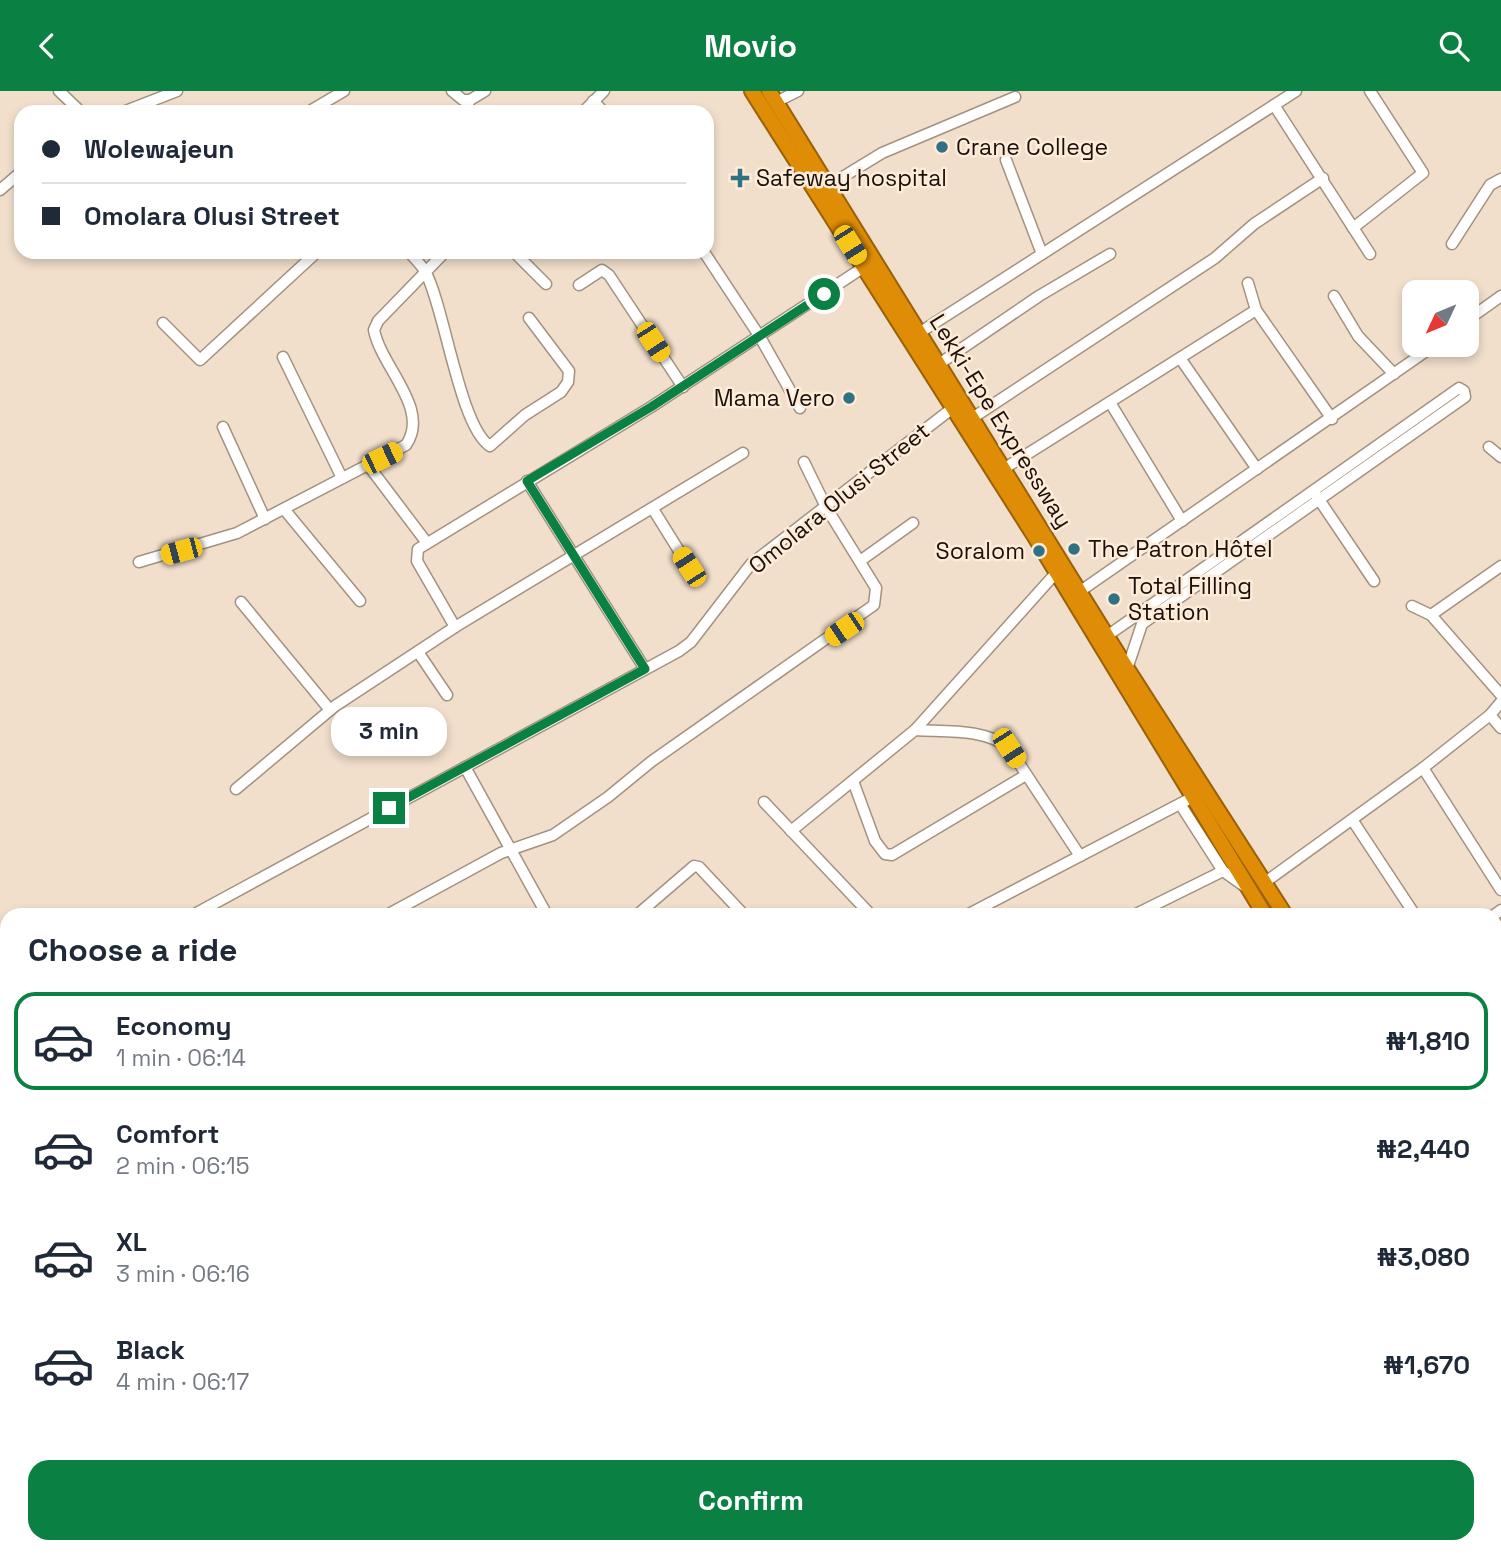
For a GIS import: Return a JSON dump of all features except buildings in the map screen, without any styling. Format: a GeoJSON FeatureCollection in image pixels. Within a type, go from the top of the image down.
{"type":"FeatureCollection","features":[{"type":"Feature","properties":{"kind":"highway","name":"Lekki-Epe Expressway"},"geometry":{"type":"LineString","coordinates":[[752,91],[954,407],[1195,796],[1257,887],[1278,908]]}},
{"type":"Feature","properties":{"kind":"highway","name":"Lekki-Epe Expressway"},"geometry":{"type":"LineString","coordinates":[[773,97],[974,417],[1127,669],[1257,887],[1263,908]]}},
{"type":"Feature","properties":{"kind":"street"},"geometry":{"type":"LineString","coordinates":[[59,91],[74,105]]}},
{"type":"Feature","properties":{"kind":"street"},"geometry":{"type":"LineString","coordinates":[[141,105],[176,91]]}},
{"type":"Feature","properties":{"kind":"street"},"geometry":{"type":"LineString","coordinates":[[320,105],[344,91]]}},
{"type":"Feature","properties":{"kind":"street"},"geometry":{"type":"LineString","coordinates":[[452,91],[463,100],[470,100]]}},
{"type":"Feature","properties":{"kind":"street"},"geometry":{"type":"LineString","coordinates":[[467,105],[470,100],[485,91]]}},
{"type":"Feature","properties":{"kind":"street"},"geometry":{"type":"LineString","coordinates":[[589,105],[604,91]]}},
{"type":"Feature","properties":{"kind":"street"},"geometry":{"type":"LineString","coordinates":[[773,97],[797,91]]}},
{"type":"Feature","properties":{"kind":"street"},"geometry":{"type":"LineString","coordinates":[[919,333],[1296,91]]}},
{"type":"Feature","properties":{"kind":"street"},"geometry":{"type":"LineString","coordinates":[[1353,228],[1423,173],[1370,91]]}},
{"type":"Feature","properties":{"kind":"street"},"geometry":{"type":"LineString","coordinates":[[828,186],[882,153],[1015,97]]}},
{"type":"Feature","properties":{"kind":"street"},"geometry":{"type":"LineString","coordinates":[[593,101],[597,105]]}},
{"type":"Feature","properties":{"kind":"street"},"geometry":{"type":"LineString","coordinates":[[1275,106],[1370,254]]}},
{"type":"Feature","properties":{"kind":"street"},"geometry":{"type":"LineString","coordinates":[[1006,160],[1042,254]]}},
{"type":"Feature","properties":{"kind":"street"},"geometry":{"type":"LineString","coordinates":[[0,190],[14,178]]}},
{"type":"Feature","properties":{"kind":"street"},"geometry":{"type":"LineString","coordinates":[[974,417],[1215,258],[1254,224],[1323,178]]}},
{"type":"Feature","properties":{"kind":"street"},"geometry":{"type":"LineString","coordinates":[[1452,244],[1490,185],[1501,179]]}},
{"type":"Feature","properties":{"kind":"street"},"geometry":{"type":"LineString","coordinates":[[939,364],[1039,296],[1110,254]]}},
{"type":"Feature","properties":{"kind":"street"},"geometry":{"type":"LineString","coordinates":[[163,323],[200,360],[309,259]]}},
{"type":"Feature","properties":{"kind":"street"},"geometry":{"type":"LineString","coordinates":[[415,259],[426,272],[450,344],[462,395],[480,435],[490,446],[525,415],[561,392],[568,382],[569,371],[529,319]]}},
{"type":"Feature","properties":{"kind":"street"},"geometry":{"type":"LineString","coordinates":[[139,562],[219,540],[265,519],[406,445],[413,435],[414,416],[374,330],[378,321],[438,259]]}},
{"type":"Feature","properties":{"kind":"street"},"geometry":{"type":"LineString","coordinates":[[521,259],[545,284]]}},
{"type":"Feature","properties":{"kind":"street"},"geometry":{"type":"LineString","coordinates":[[709,259],[761,337],[800,408]]}},
{"type":"Feature","properties":{"kind":"street"},"geometry":{"type":"LineString","coordinates":[[455,627],[417,561],[418,549],[683,387],[864,267]]}},
{"type":"Feature","properties":{"kind":"street"},"geometry":{"type":"LineString","coordinates":[[579,285],[601,271],[609,275],[683,387]]}},
{"type":"Feature","properties":{"kind":"street"},"geometry":{"type":"LineString","coordinates":[[1248,283],[1256,310],[1332,419]]}},
{"type":"Feature","properties":{"kind":"street"},"geometry":{"type":"LineString","coordinates":[[1334,296],[1358,336],[1394,374]]}},
{"type":"Feature","properties":{"kind":"street"},"geometry":{"type":"LineString","coordinates":[[1479,312],[1501,296]]}},
{"type":"Feature","properties":{"kind":"street"},"geometry":{"type":"LineString","coordinates":[[1004,468],[1111,404],[1256,310]]}},
{"type":"Feature","properties":{"kind":"street"},"geometry":{"type":"LineString","coordinates":[[282,357],[342,478]]}},
{"type":"Feature","properties":{"kind":"street"},"geometry":{"type":"LineString","coordinates":[[1079,592],[1418,357]]}},
{"type":"Feature","properties":{"kind":"street"},"geometry":{"type":"LineString","coordinates":[[1180,358],[1257,469]]}},
{"type":"Feature","properties":{"kind":"street"},"geometry":{"type":"LineString","coordinates":[[1107,636],[1181,591],[1316,496],[1465,397],[1464,391],[1459,388],[1316,496]]}},
{"type":"Feature","properties":{"kind":"street"},"geometry":{"type":"LineString","coordinates":[[1111,404],[1182,520]]}},
{"type":"Feature","properties":{"kind":"street","name":"Omolara Olusi Street"},"geometry":{"type":"LineString","coordinates":[[206,908],[691,642],[751,564],[954,407]]}},
{"type":"Feature","properties":{"kind":"street"},"geometry":{"type":"LineString","coordinates":[[223,426],[265,519]]}},
{"type":"Feature","properties":{"kind":"street"},"geometry":{"type":"LineString","coordinates":[[1489,446],[1501,457]]}},
{"type":"Feature","properties":{"kind":"street"},"geometry":{"type":"LineString","coordinates":[[236,789],[330,710],[455,627],[575,557],[743,453]]}},
{"type":"Feature","properties":{"kind":"street"},"geometry":{"type":"LineString","coordinates":[[400,908],[512,849],[540,842],[553,835],[729,706],[874,605],[876,588],[826,506],[804,462]]}},
{"type":"Feature","properties":{"kind":"street"},"geometry":{"type":"LineString","coordinates":[[368,465],[427,543]]}},
{"type":"Feature","properties":{"kind":"street"},"geometry":{"type":"LineString","coordinates":[[527,481],[645,669]]}},
{"type":"Feature","properties":{"kind":"street"},"geometry":{"type":"LineString","coordinates":[[1316,496],[1374,581]]}},
{"type":"Feature","properties":{"kind":"street"},"geometry":{"type":"LineString","coordinates":[[284,509],[360,601]]}},
{"type":"Feature","properties":{"kind":"street"},"geometry":{"type":"LineString","coordinates":[[653,509],[689,567]]}},
{"type":"Feature","properties":{"kind":"street"},"geometry":{"type":"LineString","coordinates":[[860,561],[913,523]]}},
{"type":"Feature","properties":{"kind":"street"},"geometry":{"type":"LineString","coordinates":[[1431,615],[1501,566]]}},
{"type":"Feature","properties":{"kind":"street"},"geometry":{"type":"LineString","coordinates":[[791,831],[915,730],[1055,574]]}},
{"type":"Feature","properties":{"kind":"street"},"geometry":{"type":"LineString","coordinates":[[1127,669],[1142,624],[1181,591]]}},
{"type":"Feature","properties":{"kind":"street"},"geometry":{"type":"LineString","coordinates":[[241,602],[330,710]]}},
{"type":"Feature","properties":{"kind":"street"},"geometry":{"type":"LineString","coordinates":[[1412,606],[1431,615],[1501,695]]}},
{"type":"Feature","properties":{"kind":"street"},"geometry":{"type":"LineString","coordinates":[[418,652],[447,695]]}},
{"type":"Feature","properties":{"kind":"street"},"geometry":{"type":"LineString","coordinates":[[1180,804],[1223,871],[1257,887],[1353,821],[1423,768],[1490,715],[1501,702]]}},
{"type":"Feature","properties":{"kind":"street"},"geometry":{"type":"LineString","coordinates":[[1490,715],[1501,728]]}},
{"type":"Feature","properties":{"kind":"street"},"geometry":{"type":"LineString","coordinates":[[915,730],[982,735],[1000,741],[1009,748],[1080,856]]}},
{"type":"Feature","properties":{"kind":"street"},"geometry":{"type":"LineString","coordinates":[[465,767],[543,908]]}},
{"type":"Feature","properties":{"kind":"street"},"geometry":{"type":"LineString","coordinates":[[1423,768],[1501,890]]}},
{"type":"Feature","properties":{"kind":"street"},"geometry":{"type":"LineString","coordinates":[[853,781],[875,841],[885,854],[892,855],[1027,775]]}},
{"type":"Feature","properties":{"kind":"street"},"geometry":{"type":"LineString","coordinates":[[980,908],[1195,796]]}},
{"type":"Feature","properties":{"kind":"street"},"geometry":{"type":"LineString","coordinates":[[764,802],[864,908]]}},
{"type":"Feature","properties":{"kind":"street"},"geometry":{"type":"LineString","coordinates":[[1353,821],[1410,908]]}},
{"type":"Feature","properties":{"kind":"street"},"geometry":{"type":"LineString","coordinates":[[644,908],[694,866],[699,867],[737,908]]}},
{"type":"Feature","properties":{"kind":"street"},"geometry":{"type":"LineString","coordinates":[[1148,908],[1223,871]]}},
{"type":"Feature","properties":{"kind":"place","name":"Crane College"},"geometry":{"type":"Point","coordinates":[942,147]}},
{"type":"Feature","properties":{"kind":"place","name":"Safeway hospital"},"geometry":{"type":"Point","coordinates":[740,178]}},
{"type":"Feature","properties":{"kind":"place","name":"Mama Vero"},"geometry":{"type":"Point","coordinates":[849,398]}},
{"type":"Feature","properties":{"kind":"place","name":"The Patron Hôtel"},"geometry":{"type":"Point","coordinates":[1074,549]}},
{"type":"Feature","properties":{"kind":"place","name":"Soralom"},"geometry":{"type":"Point","coordinates":[1039,551]}},
{"type":"Feature","properties":{"kind":"place","name":"Total Filling Station"},"geometry":{"type":"Point","coordinates":[1114,599]}},
{"type":"Feature","properties":{"kind":"route"},"geometry":{"type":"LineString","coordinates":[[389,808],[645,669],[527,481],[651,407],[824,294]]}}]}
